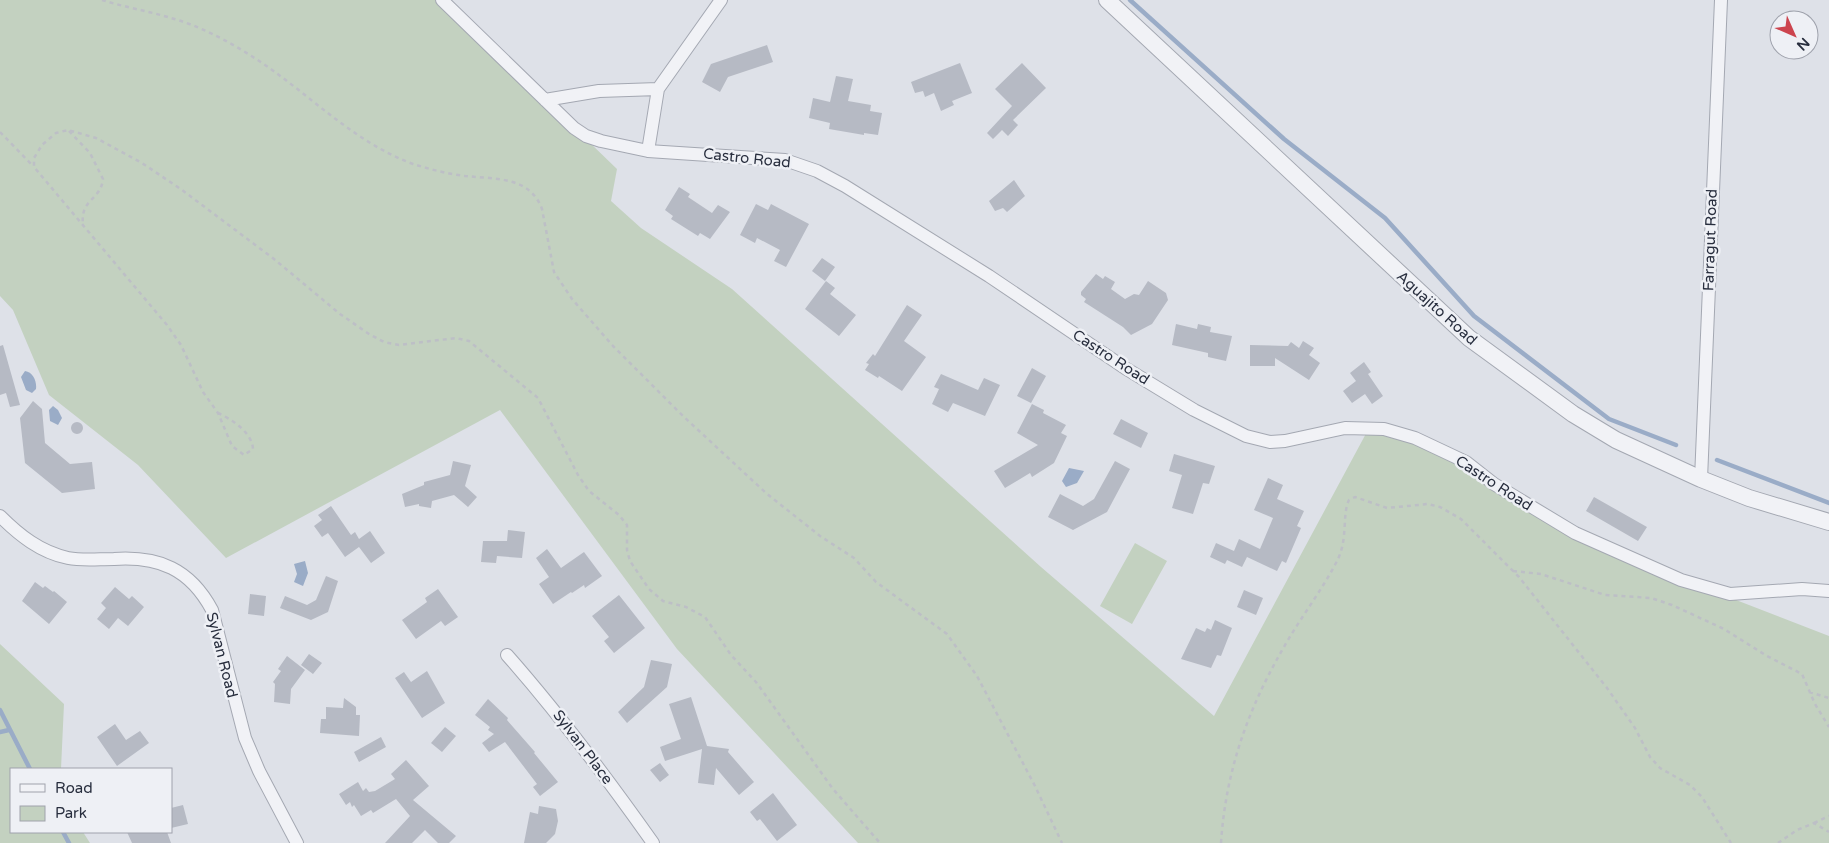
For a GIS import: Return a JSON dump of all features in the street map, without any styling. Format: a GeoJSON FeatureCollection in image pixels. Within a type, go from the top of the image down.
{"type":"FeatureCollection","features":[{"type":"Feature","properties":{"kind":"street","name":"Castro Road"},"geometry":{"type":"LineString","coordinates":[[442,0],[574,128],[586,136],[648,150],[785,160],[817,171],[845,186],[989,276],[1125,368],[1194,410],[1246,436],[1270,442],[1285,441],[1345,428],[1384,429],[1415,438],[1466,462],[1494,484],[1575,533],[1681,580],[1730,594],[1802,589],[1829,590]]}},
{"type":"Feature","properties":{"kind":"street"},"geometry":{"type":"LineString","coordinates":[[648,150],[658,89],[721,0]]}},
{"type":"Feature","properties":{"kind":"street","name":"Aguajito Road"},"geometry":{"type":"LineString","coordinates":[[1107,0],[1469,338],[1526,380],[1602,431],[1701,479],[1749,498],[1829,522]]}},
{"type":"Feature","properties":{"kind":"street","name":"Farragut Road"},"geometry":{"type":"LineString","coordinates":[[1701,479],[1721,0]]}},
{"type":"Feature","properties":{"kind":"street"},"geometry":{"type":"LineString","coordinates":[[545,100],[599,91],[658,89]]}},
{"type":"Feature","properties":{"kind":"street","name":"Sylvan Road"},"geometry":{"type":"LineString","coordinates":[[0,516],[17,533],[50,552],[85,560],[117,558],[154,561],[168,565],[202,591],[212,610],[245,738],[271,796],[297,843]]}},
{"type":"Feature","properties":{"kind":"street","name":"Sylvan Place"},"geometry":{"type":"LineString","coordinates":[[507,655],[547,700],[591,756],[653,843]]}},
{"type":"Feature","properties":{"kind":"path"},"geometry":{"type":"LineString","coordinates":[[102,0],[173,18],[202,28],[261,63],[356,135],[413,164],[448,173],[495,177],[517,183],[529,190],[542,209],[554,272],[588,319],[683,416],[766,493],[820,536],[854,558],[876,582],[947,634],[977,676],[1062,843]]}},
{"type":"Feature","properties":{"kind":"path"},"geometry":{"type":"LineString","coordinates":[[68,130],[90,153],[104,179],[101,188],[84,208],[83,226]]}},
{"type":"Feature","properties":{"kind":"path"},"geometry":{"type":"LineString","coordinates":[[34,167],[34,158],[42,144],[56,133],[68,130],[115,147],[155,171],[250,240],[340,314],[369,334],[384,342],[399,345],[456,338],[469,341],[538,398],[589,491],[619,515],[627,525],[627,550],[630,561],[649,589],[663,600],[686,607],[705,616],[731,655],[756,682],[833,789],[880,843]]}},
{"type":"Feature","properties":{"kind":"path"},"geometry":{"type":"LineString","coordinates":[[0,132],[34,167],[167,325],[180,345],[203,392],[218,413],[232,446],[244,455],[249,453],[253,449],[253,442],[231,419],[218,413]]}},
{"type":"Feature","properties":{"kind":"path"},"geometry":{"type":"LineString","coordinates":[[1221,843],[1222,823],[1233,766],[1250,713],[1288,640],[1339,557],[1346,536],[1347,506],[1349,500],[1358,498],[1387,508],[1428,504],[1440,507],[1461,519],[1512,570],[1607,688],[1635,728],[1650,757],[1660,768],[1690,785],[1702,797],[1731,843]]}},
{"type":"Feature","properties":{"kind":"path"},"geometry":{"type":"LineString","coordinates":[[1512,570],[1541,574],[1605,595],[1651,598],[1672,604],[1724,629],[1767,656],[1802,674],[1809,692],[1829,727]]}},
{"type":"Feature","properties":{"kind":"path"},"geometry":{"type":"LineString","coordinates":[[1809,692],[1829,698]]}},
{"type":"Feature","properties":{"kind":"path"},"geometry":{"type":"LineString","coordinates":[[1778,843],[1797,830],[1829,816]]}},
{"type":"Feature","properties":{"kind":"path"},"geometry":{"type":"LineString","coordinates":[[1814,823],[1829,832]]}},
{"type":"Feature","properties":{"kind":"green space"},"geometry":{"type":"Polygon","coordinates":[[[0,0],[442,0],[617,169],[611,201],[641,228],[732,289],[1041,567],[1214,716],[1369,428],[1415,438],[1575,533],[1705,588],[1829,636],[1829,843],[858,843],[677,649],[500,410],[226,558],[138,465],[49,395],[13,310],[0,296],[0,0]]]}},
{"type":"Feature","properties":{"kind":"green space"},"geometry":{"type":"Polygon","coordinates":[[[1135,543],[1167,561],[1132,624],[1100,606],[1135,543]]]}},
{"type":"Feature","properties":{"kind":"green space"},"geometry":{"type":"Polygon","coordinates":[[[0,644],[64,704],[61,768],[10,768],[10,833],[84,833],[90,843],[0,843],[0,644]]]}},
{"type":"Feature","properties":{"kind":"water"},"geometry":{"type":"Polygon","coordinates":[[[25,371],[30,373],[35,380],[36,389],[32,393],[26,390],[21,377],[25,371]]]}},
{"type":"Feature","properties":{"kind":"water"},"geometry":{"type":"Polygon","coordinates":[[[53,406],[58,410],[62,418],[58,425],[50,421],[49,410],[53,406]]]}},
{"type":"Feature","properties":{"kind":"water"},"geometry":{"type":"Polygon","coordinates":[[[1069,468],[1084,471],[1077,483],[1066,487],[1062,481],[1069,468]]]}},
{"type":"Feature","properties":{"kind":"water"},"geometry":{"type":"Polygon","coordinates":[[[305,561],[308,573],[303,586],[294,582],[297,574],[294,564],[305,561]]]}},
{"type":"Feature","properties":{"kind":"building"},"geometry":{"type":"Polygon","coordinates":[[[767,45],[773,62],[728,77],[720,92],[702,82],[711,64],[767,45]]]}},
{"type":"Feature","properties":{"kind":"building"},"geometry":{"type":"Polygon","coordinates":[[[960,63],[972,93],[952,101],[954,105],[941,111],[934,93],[925,97],[923,91],[915,93],[911,82],[960,63]]]}},
{"type":"Feature","properties":{"kind":"building"},"geometry":{"type":"Polygon","coordinates":[[[1022,63],[1046,88],[1013,120],[1018,125],[1008,136],[1002,130],[993,139],[987,133],[1012,106],[995,89],[1022,63]]]}},
{"type":"Feature","properties":{"kind":"building"},"geometry":{"type":"Polygon","coordinates":[[[836,76],[853,79],[848,101],[871,105],[870,111],[882,113],[878,135],[864,133],[864,135],[829,129],[830,123],[809,118],[813,98],[830,102],[836,76]]]}},
{"type":"Feature","properties":{"kind":"building"},"geometry":{"type":"Polygon","coordinates":[[[1014,180],[1025,196],[1007,212],[1003,208],[995,211],[989,201],[1014,180]]]}},
{"type":"Feature","properties":{"kind":"building"},"geometry":{"type":"Polygon","coordinates":[[[679,187],[690,194],[688,197],[712,213],[718,205],[730,212],[710,239],[700,233],[698,236],[671,219],[673,216],[665,210],[679,187]]]}},
{"type":"Feature","properties":{"kind":"building"},"geometry":{"type":"Polygon","coordinates":[[[756,204],[768,210],[771,204],[809,224],[786,267],[774,261],[780,250],[757,238],[755,243],[740,235],[756,204]]]}},
{"type":"Feature","properties":{"kind":"building"},"geometry":{"type":"Polygon","coordinates":[[[822,258],[835,267],[825,281],[812,271],[822,258]]]}},
{"type":"Feature","properties":{"kind":"building"},"geometry":{"type":"Polygon","coordinates":[[[1096,274],[1103,279],[1105,276],[1115,282],[1111,289],[1125,299],[1134,294],[1139,295],[1148,281],[1166,293],[1168,300],[1152,324],[1131,335],[1123,327],[1084,302],[1086,299],[1081,295],[1081,292],[1096,274]]]}},
{"type":"Feature","properties":{"kind":"building"},"geometry":{"type":"Polygon","coordinates":[[[826,281],[835,288],[830,294],[856,315],[839,336],[805,309],[826,281]]]}},
{"type":"Feature","properties":{"kind":"building"},"geometry":{"type":"Polygon","coordinates":[[[907,305],[922,315],[904,341],[926,357],[902,391],[879,376],[878,378],[865,370],[869,364],[866,363],[873,354],[875,356],[907,305]]]}},
{"type":"Feature","properties":{"kind":"building"},"geometry":{"type":"Polygon","coordinates":[[[1176,324],[1197,329],[1198,324],[1211,327],[1210,332],[1232,336],[1226,361],[1208,357],[1208,353],[1172,345],[1176,324]]]}},
{"type":"Feature","properties":{"kind":"building"},"geometry":{"type":"Polygon","coordinates":[[[1303,341],[1314,348],[1309,355],[1320,363],[1309,380],[1275,358],[1275,366],[1250,366],[1250,345],[1288,346],[1291,342],[1299,348],[1303,341]]]}},
{"type":"Feature","properties":{"kind":"building"},"geometry":{"type":"Polygon","coordinates":[[[3,345],[20,405],[10,407],[6,393],[0,395],[0,346],[3,345]]]}},
{"type":"Feature","properties":{"kind":"building"},"geometry":{"type":"Polygon","coordinates":[[[1364,362],[1371,372],[1368,374],[1383,396],[1372,404],[1365,394],[1352,403],[1343,391],[1356,381],[1350,373],[1364,362]]]}},
{"type":"Feature","properties":{"kind":"building"},"geometry":{"type":"Polygon","coordinates":[[[1032,368],[1046,376],[1031,403],[1017,396],[1032,368]]]}},
{"type":"Feature","properties":{"kind":"building"},"geometry":{"type":"Polygon","coordinates":[[[941,374],[978,390],[984,378],[1000,385],[985,416],[953,403],[948,412],[932,404],[939,389],[934,387],[941,374]]]}},
{"type":"Feature","properties":{"kind":"building"},"geometry":{"type":"Polygon","coordinates":[[[33,401],[42,409],[45,443],[70,464],[92,462],[95,489],[62,493],[25,463],[20,418],[33,401]]]}},
{"type":"Feature","properties":{"kind":"building"},"geometry":{"type":"Polygon","coordinates":[[[1032,404],[1044,410],[1043,413],[1066,425],[1061,433],[1067,436],[1054,463],[1032,477],[1030,473],[1005,488],[994,471],[1038,445],[1017,433],[1032,404]]]}},
{"type":"Feature","properties":{"kind":"building"},"geometry":{"type":"Polygon","coordinates":[[[1121,419],[1148,433],[1141,448],[1113,434],[1121,419]]]}},
{"type":"Feature","properties":{"kind":"building"},"geometry":{"type":"Polygon","coordinates":[[[77,422],[83,428],[77,434],[71,428],[77,422]]]}},
{"type":"Feature","properties":{"kind":"building"},"geometry":{"type":"Polygon","coordinates":[[[1174,454],[1215,466],[1209,484],[1203,483],[1193,514],[1172,508],[1182,475],[1169,471],[1174,454]]]}},
{"type":"Feature","properties":{"kind":"building"},"geometry":{"type":"Polygon","coordinates":[[[453,461],[471,465],[465,486],[477,497],[468,507],[454,495],[432,501],[431,508],[419,506],[419,504],[405,507],[402,494],[424,485],[424,482],[450,475],[453,461]]]}},
{"type":"Feature","properties":{"kind":"building"},"geometry":{"type":"Polygon","coordinates":[[[1115,461],[1130,469],[1107,512],[1073,530],[1048,517],[1060,494],[1083,506],[1094,499],[1115,461]]]}},
{"type":"Feature","properties":{"kind":"building"},"geometry":{"type":"Polygon","coordinates":[[[1268,478],[1283,485],[1277,499],[1304,511],[1297,526],[1301,528],[1286,563],[1282,561],[1277,571],[1247,557],[1242,567],[1227,560],[1225,564],[1210,557],[1216,543],[1234,551],[1239,539],[1260,549],[1273,518],[1254,510],[1268,478]]]}},
{"type":"Feature","properties":{"kind":"building"},"geometry":{"type":"Polygon","coordinates":[[[1594,497],[1647,527],[1638,541],[1586,511],[1594,497]]]}},
{"type":"Feature","properties":{"kind":"building"},"geometry":{"type":"Polygon","coordinates":[[[331,506],[351,535],[355,532],[359,539],[370,531],[385,553],[371,563],[359,547],[345,557],[328,533],[322,537],[314,526],[322,520],[318,515],[331,506]]]}},
{"type":"Feature","properties":{"kind":"building"},"geometry":{"type":"Polygon","coordinates":[[[508,530],[525,532],[522,558],[497,556],[496,563],[481,562],[483,541],[507,541],[508,530]]]}},
{"type":"Feature","properties":{"kind":"building"},"geometry":{"type":"Polygon","coordinates":[[[547,549],[561,568],[584,552],[602,576],[585,588],[584,585],[553,604],[539,584],[549,577],[536,558],[547,549]]]}},
{"type":"Feature","properties":{"kind":"building"},"geometry":{"type":"Polygon","coordinates":[[[326,576],[338,581],[328,612],[311,620],[280,608],[285,596],[307,605],[316,600],[326,576]]]}},
{"type":"Feature","properties":{"kind":"building"},"geometry":{"type":"Polygon","coordinates":[[[35,582],[43,588],[45,586],[54,591],[67,602],[49,624],[22,601],[35,582]]]}},
{"type":"Feature","properties":{"kind":"building"},"geometry":{"type":"Polygon","coordinates":[[[115,587],[129,599],[132,596],[144,607],[128,626],[118,618],[109,629],[97,619],[106,608],[101,603],[115,587]]]}},
{"type":"Feature","properties":{"kind":"building"},"geometry":{"type":"Polygon","coordinates":[[[438,589],[458,617],[445,626],[441,621],[416,639],[402,620],[427,602],[425,598],[438,589]]]}},
{"type":"Feature","properties":{"kind":"building"},"geometry":{"type":"Polygon","coordinates":[[[1244,590],[1263,598],[1256,615],[1237,607],[1244,590]]]}},
{"type":"Feature","properties":{"kind":"building"},"geometry":{"type":"Polygon","coordinates":[[[250,594],[266,596],[264,616],[248,614],[250,594]]]}},
{"type":"Feature","properties":{"kind":"building"},"geometry":{"type":"Polygon","coordinates":[[[619,595],[645,628],[614,653],[604,641],[609,637],[592,616],[619,595]]]}},
{"type":"Feature","properties":{"kind":"building"},"geometry":{"type":"Polygon","coordinates":[[[1215,620],[1232,628],[1221,656],[1217,655],[1211,668],[1181,659],[1196,628],[1205,632],[1207,628],[1211,630],[1215,620]]]}},
{"type":"Feature","properties":{"kind":"building"},"geometry":{"type":"Polygon","coordinates":[[[309,654],[322,663],[313,674],[301,665],[309,654]]]}},
{"type":"Feature","properties":{"kind":"building"},"geometry":{"type":"Polygon","coordinates":[[[287,656],[305,670],[291,689],[290,704],[274,702],[275,684],[273,682],[281,671],[278,669],[287,656]]]}},
{"type":"Feature","properties":{"kind":"building"},"geometry":{"type":"Polygon","coordinates":[[[651,660],[672,664],[667,687],[627,723],[618,712],[644,687],[651,660]]]}},
{"type":"Feature","properties":{"kind":"building"},"geometry":{"type":"Polygon","coordinates":[[[427,671],[445,703],[422,718],[395,678],[404,672],[411,682],[427,671]]]}},
{"type":"Feature","properties":{"kind":"building"},"geometry":{"type":"Polygon","coordinates":[[[691,697],[707,746],[729,749],[728,752],[754,782],[739,795],[716,768],[714,785],[698,783],[702,749],[665,761],[660,747],[681,739],[669,704],[691,697]]]}},
{"type":"Feature","properties":{"kind":"building"},"geometry":{"type":"Polygon","coordinates":[[[344,698],[356,707],[356,715],[360,715],[359,736],[320,733],[321,719],[326,719],[326,707],[343,708],[344,698]]]}},
{"type":"Feature","properties":{"kind":"building"},"geometry":{"type":"Polygon","coordinates":[[[488,699],[508,718],[507,720],[558,782],[540,796],[533,787],[537,784],[505,742],[489,752],[482,743],[494,734],[488,730],[490,727],[475,715],[488,699]]]}},
{"type":"Feature","properties":{"kind":"building"},"geometry":{"type":"Polygon","coordinates":[[[115,724],[126,740],[140,731],[149,743],[117,766],[97,737],[115,724]]]}},
{"type":"Feature","properties":{"kind":"building"},"geometry":{"type":"Polygon","coordinates":[[[445,727],[456,736],[442,752],[431,743],[445,727]]]}},
{"type":"Feature","properties":{"kind":"building"},"geometry":{"type":"Polygon","coordinates":[[[381,737],[386,747],[359,762],[354,752],[381,737]]]}},
{"type":"Feature","properties":{"kind":"building"},"geometry":{"type":"Polygon","coordinates":[[[406,760],[429,786],[413,800],[456,836],[449,843],[438,843],[425,830],[412,843],[385,843],[410,816],[396,799],[373,813],[371,810],[361,816],[354,805],[352,807],[350,802],[346,805],[339,794],[358,782],[363,791],[366,788],[369,792],[375,791],[395,779],[391,774],[406,760]]]}},
{"type":"Feature","properties":{"kind":"building"},"geometry":{"type":"Polygon","coordinates":[[[660,763],[669,775],[660,782],[650,770],[660,763]]]}},
{"type":"Feature","properties":{"kind":"building"},"geometry":{"type":"Polygon","coordinates":[[[773,793],[797,825],[777,841],[760,819],[757,821],[750,812],[773,793]]]}},
{"type":"Feature","properties":{"kind":"building"},"geometry":{"type":"Polygon","coordinates":[[[183,805],[188,824],[172,828],[172,808],[183,805]]]}},
{"type":"Feature","properties":{"kind":"building"},"geometry":{"type":"Polygon","coordinates":[[[539,806],[556,809],[558,821],[555,834],[546,843],[524,843],[530,812],[538,814],[539,806]]]}},
{"type":"Feature","properties":{"kind":"building"},"geometry":{"type":"Polygon","coordinates":[[[127,833],[167,833],[171,843],[132,843],[127,833]]]}},
{"type":"Feature","properties":{"kind":"waterway"},"geometry":{"type":"LineString","coordinates":[[1130,0],[1284,139],[1385,218],[1474,316],[1609,419],[1676,445]]}},
{"type":"Feature","properties":{"kind":"waterway"},"geometry":{"type":"LineString","coordinates":[[1717,460],[1829,503]]}},
{"type":"Feature","properties":{"kind":"waterway"},"geometry":{"type":"LineString","coordinates":[[0,710],[29,768]]}},
{"type":"Feature","properties":{"kind":"waterway"},"geometry":{"type":"LineString","coordinates":[[0,732],[9,730]]}},
{"type":"Feature","properties":{"kind":"waterway"},"geometry":{"type":"LineString","coordinates":[[64,833],[69,843]]}}]}
